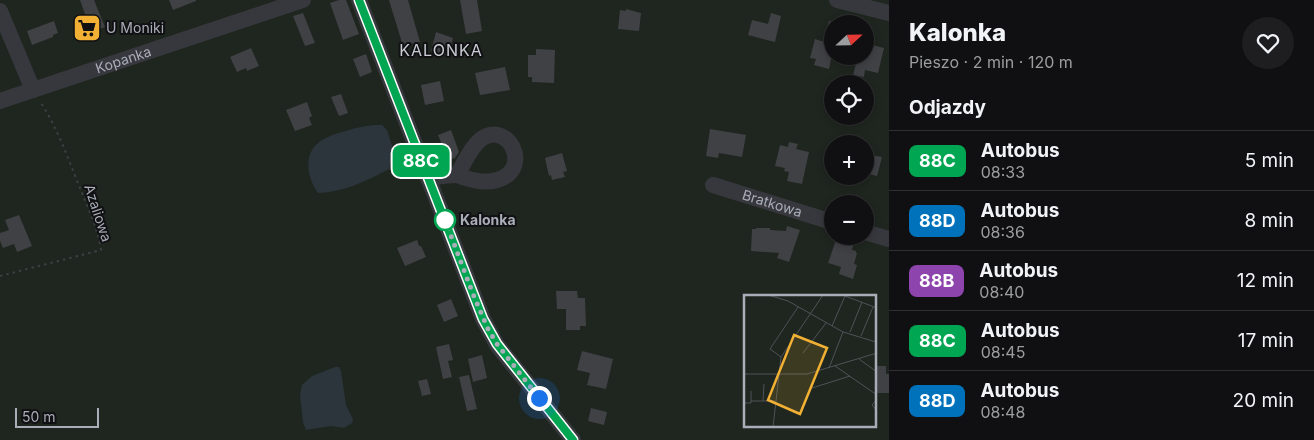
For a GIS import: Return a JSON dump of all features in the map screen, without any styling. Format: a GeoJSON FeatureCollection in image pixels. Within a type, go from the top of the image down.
{"type":"FeatureCollection","features":[{"type":"Feature","properties":{"kind":"street","name":"Kopanka"},"geometry":{"type":"LineString","coordinates":[[0,100],[303,0]]}},
{"type":"Feature","properties":{"kind":"street"},"geometry":{"type":"LineString","coordinates":[[359,0],[473,294],[493,338],[573,440]]}},
{"type":"Feature","properties":{"kind":"street"},"geometry":{"type":"LineString","coordinates":[[837,0],[889,13]]}},
{"type":"Feature","properties":{"kind":"street"},"geometry":{"type":"LineString","coordinates":[[0,11],[33,90]]}},
{"type":"Feature","properties":{"kind":"street"},"geometry":{"type":"LineString","coordinates":[[428,178],[457,175]]}},
{"type":"Feature","properties":{"kind":"street","name":"Bratkowa"},"geometry":{"type":"LineString","coordinates":[[713,185],[824,220]]}},
{"type":"Feature","properties":{"kind":"street"},"geometry":{"type":"LineString","coordinates":[[874,235],[889,239]]}},
{"type":"Feature","properties":{"kind":"path","name":"Azaliowa"},"geometry":{"type":"LineString","coordinates":[[0,276],[100,250],[99,240],[90,214],[57,131],[33,90]]}},
{"type":"Feature","properties":{"kind":"shaded area"},"geometry":{"type":"Polygon","coordinates":[[[0,0],[889,0],[889,440],[0,440],[0,0]]]}},
{"type":"Feature","properties":{"kind":"shaded area"},"geometry":{"type":"Polygon","coordinates":[[[382,125],[387,130],[394,152],[389,169],[346,188],[318,193],[308,168],[310,155],[317,144],[336,134],[382,125]]]}},
{"type":"Feature","properties":{"kind":"shaded area"},"geometry":{"type":"Polygon","coordinates":[[[339,367],[341,371],[346,405],[353,419],[352,423],[344,428],[331,426],[306,430],[303,422],[300,395],[302,385],[312,376],[339,367]]]}},
{"type":"Feature","properties":{"kind":"building"},"geometry":{"type":"Polygon","coordinates":[[[80,0],[94,0],[105,27],[83,35],[79,23],[87,20],[80,0]]]}},
{"type":"Feature","properties":{"kind":"building"},"geometry":{"type":"Polygon","coordinates":[[[169,0],[196,0],[196,1],[173,10],[169,0]]]}},
{"type":"Feature","properties":{"kind":"building"},"geometry":{"type":"Polygon","coordinates":[[[346,0],[359,34],[343,40],[330,3],[346,0]]]}},
{"type":"Feature","properties":{"kind":"building"},"geometry":{"type":"Polygon","coordinates":[[[389,0],[408,0],[420,42],[403,46],[389,0]]]}},
{"type":"Feature","properties":{"kind":"building"},"geometry":{"type":"Polygon","coordinates":[[[460,0],[477,0],[482,31],[466,34],[460,0]]]}},
{"type":"Feature","properties":{"kind":"building"},"geometry":{"type":"Polygon","coordinates":[[[626,9],[641,13],[639,31],[618,29],[620,10],[626,11],[626,9]]]}},
{"type":"Feature","properties":{"kind":"building"},"geometry":{"type":"Polygon","coordinates":[[[303,13],[315,43],[305,46],[293,16],[303,13]]]}},
{"type":"Feature","properties":{"kind":"building"},"geometry":{"type":"Polygon","coordinates":[[[771,13],[781,16],[775,42],[748,35],[752,20],[768,24],[771,13]]]}},
{"type":"Feature","properties":{"kind":"building"},"geometry":{"type":"Polygon","coordinates":[[[54,21],[58,33],[53,35],[53,37],[32,45],[27,31],[54,21]]]}},
{"type":"Feature","properties":{"kind":"building"},"geometry":{"type":"Polygon","coordinates":[[[436,32],[453,38],[448,56],[431,51],[436,32]]]}},
{"type":"Feature","properties":{"kind":"building"},"geometry":{"type":"Polygon","coordinates":[[[815,39],[824,42],[824,65],[830,65],[829,69],[814,65],[816,59],[810,58],[815,39]]]}},
{"type":"Feature","properties":{"kind":"building"},"geometry":{"type":"Polygon","coordinates":[[[874,46],[884,48],[878,73],[865,70],[864,75],[853,75],[856,65],[874,65],[874,46]]]}},
{"type":"Feature","properties":{"kind":"building"},"geometry":{"type":"Polygon","coordinates":[[[251,48],[259,66],[247,71],[246,68],[237,72],[230,57],[251,48]]]}},
{"type":"Feature","properties":{"kind":"building"},"geometry":{"type":"Polygon","coordinates":[[[536,49],[555,50],[554,83],[532,82],[532,77],[528,77],[528,55],[536,55],[536,49]]]}},
{"type":"Feature","properties":{"kind":"building"},"geometry":{"type":"Polygon","coordinates":[[[366,54],[372,72],[360,77],[353,59],[366,54]]]}},
{"type":"Feature","properties":{"kind":"building"},"geometry":{"type":"Polygon","coordinates":[[[505,67],[510,90],[480,95],[475,73],[505,67]]]}},
{"type":"Feature","properties":{"kind":"building"},"geometry":{"type":"Polygon","coordinates":[[[440,81],[444,101],[425,105],[421,85],[440,81]]]}},
{"type":"Feature","properties":{"kind":"building"},"geometry":{"type":"Polygon","coordinates":[[[341,94],[348,113],[339,116],[331,97],[341,94]]]}},
{"type":"Feature","properties":{"kind":"building"},"geometry":{"type":"Polygon","coordinates":[[[307,102],[312,116],[309,118],[312,125],[295,131],[286,110],[307,102]]]}},
{"type":"Feature","properties":{"kind":"building"},"geometry":{"type":"Polygon","coordinates":[[[710,129],[746,135],[742,157],[719,153],[718,158],[706,156],[710,129]]]}},
{"type":"Feature","properties":{"kind":"building"},"geometry":{"type":"Polygon","coordinates":[[[451,130],[459,152],[455,158],[448,160],[438,135],[451,130]]]}},
{"type":"Feature","properties":{"kind":"building"},"geometry":{"type":"Polygon","coordinates":[[[789,142],[798,144],[796,149],[809,152],[802,184],[787,181],[789,172],[784,171],[785,168],[775,166],[780,145],[788,147],[789,142]]]}},
{"type":"Feature","properties":{"kind":"building"},"geometry":{"type":"Polygon","coordinates":[[[562,153],[567,171],[563,172],[565,177],[552,180],[551,175],[549,176],[545,158],[562,153]]]}},
{"type":"Feature","properties":{"kind":"building"},"geometry":{"type":"Polygon","coordinates":[[[874,156],[882,157],[877,176],[874,175],[874,156]]]}},
{"type":"Feature","properties":{"kind":"building"},"geometry":{"type":"Polygon","coordinates":[[[19,215],[32,246],[17,252],[14,244],[3,248],[0,241],[0,233],[9,230],[5,220],[19,215]]]}},
{"type":"Feature","properties":{"kind":"building"},"geometry":{"type":"Polygon","coordinates":[[[787,226],[800,230],[789,262],[777,258],[779,253],[751,251],[752,229],[770,228],[770,230],[786,231],[787,226]]]}},
{"type":"Feature","properties":{"kind":"building"},"geometry":{"type":"Polygon","coordinates":[[[417,240],[426,257],[405,266],[397,248],[417,240]]]}},
{"type":"Feature","properties":{"kind":"building"},"geometry":{"type":"Polygon","coordinates":[[[834,245],[853,245],[852,250],[857,253],[854,264],[857,265],[853,279],[839,274],[841,267],[828,263],[834,245]]]}},
{"type":"Feature","properties":{"kind":"building"},"geometry":{"type":"Polygon","coordinates":[[[556,291],[577,291],[578,298],[585,298],[586,326],[580,326],[580,330],[566,330],[566,309],[557,309],[556,291]]]}},
{"type":"Feature","properties":{"kind":"building"},"geometry":{"type":"Polygon","coordinates":[[[451,299],[458,316],[444,322],[437,305],[451,299]]]}},
{"type":"Feature","properties":{"kind":"building"},"geometry":{"type":"Polygon","coordinates":[[[449,344],[453,360],[448,361],[452,377],[443,379],[436,347],[449,344]]]}},
{"type":"Feature","properties":{"kind":"building"},"geometry":{"type":"Polygon","coordinates":[[[582,351],[613,359],[606,389],[587,385],[590,373],[577,370],[582,351]]]}},
{"type":"Feature","properties":{"kind":"building"},"geometry":{"type":"Polygon","coordinates":[[[482,355],[487,378],[473,382],[468,359],[482,355]]]}},
{"type":"Feature","properties":{"kind":"building"},"geometry":{"type":"Polygon","coordinates":[[[876,366],[886,366],[886,374],[889,374],[889,393],[876,393],[876,366]]]}},
{"type":"Feature","properties":{"kind":"building"},"geometry":{"type":"Polygon","coordinates":[[[469,375],[477,409],[467,411],[459,377],[469,375]]]}},
{"type":"Feature","properties":{"kind":"building"},"geometry":{"type":"Polygon","coordinates":[[[427,379],[431,394],[422,396],[418,381],[427,379]]]}},
{"type":"Feature","properties":{"kind":"building"},"geometry":{"type":"Polygon","coordinates":[[[591,408],[607,412],[604,425],[588,421],[591,408]]]}},
{"type":"Feature","properties":{"kind":"bus line","name":"88C"},"geometry":{"type":"LineString","coordinates":[[359,0],[483,319],[497,344],[573,440]]}},
{"type":"Feature","properties":{"kind":"place","name":"U Moniki"},"geometry":{"type":"Point","coordinates":[87,28]}},
{"type":"Feature","properties":{"kind":"place","name":"Kalonka"},"geometry":{"type":"Point","coordinates":[445,220]}},
{"type":"Feature","properties":{"kind":"district","name":"KALONKA"},"geometry":{"type":"Point","coordinates":[441,50]}},
{"type":"Feature","properties":{"kind":"route"},"geometry":{"type":"LineString","coordinates":[[445,220],[488,329],[497,344],[539,398]]}}]}
